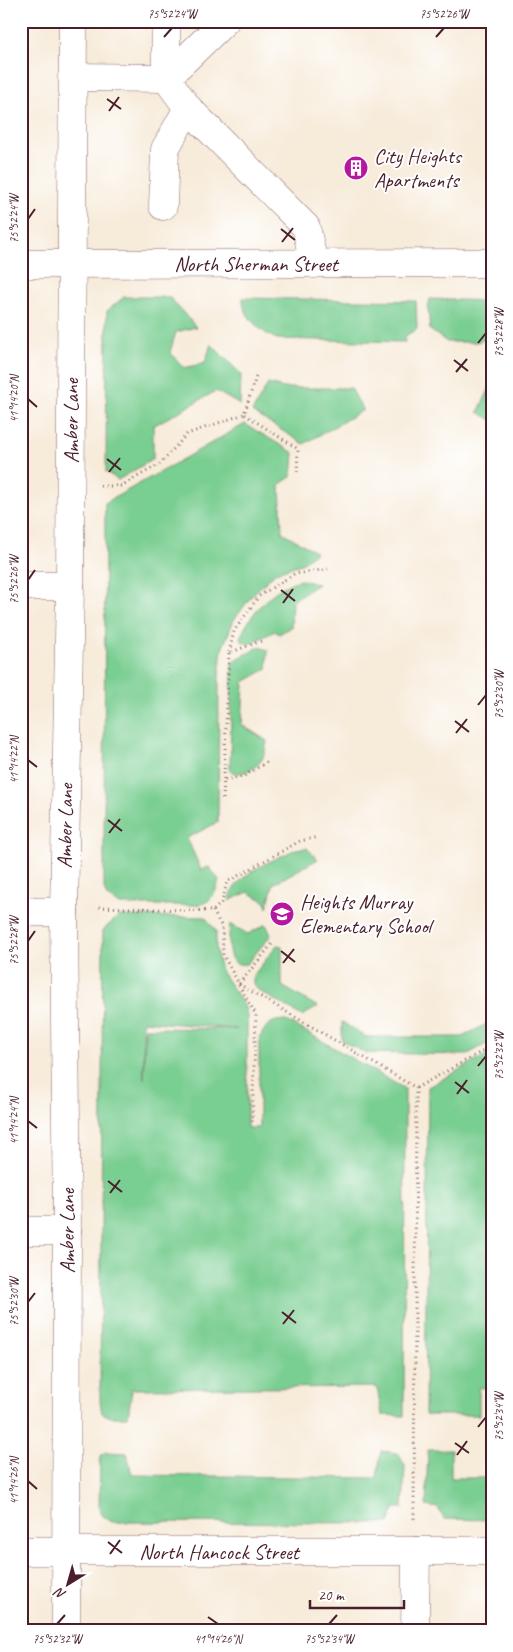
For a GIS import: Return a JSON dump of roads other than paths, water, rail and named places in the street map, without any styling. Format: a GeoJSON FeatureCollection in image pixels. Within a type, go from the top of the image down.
{"type":"FeatureCollection","features":[{"type":"Feature","properties":{"kind":"street","name":"Amber Lane"},"geometry":{"type":"LineString","coordinates":[[66,1631],[68,1231],[64,912],[70,586],[72,21]]}},
{"type":"Feature","properties":{"kind":"street"},"geometry":{"type":"LineString","coordinates":[[166,21],[166,78],[188,108],[306,227],[314,264]]}},
{"type":"Feature","properties":{"kind":"street"},"geometry":{"type":"LineString","coordinates":[[72,77],[166,78],[225,21]]}},
{"type":"Feature","properties":{"kind":"street"},"geometry":{"type":"LineString","coordinates":[[164,206],[165,149],[188,108]]}},
{"type":"Feature","properties":{"kind":"street","name":"North Sherman Street"},"geometry":{"type":"LineString","coordinates":[[21,264],[492,263]]}},
{"type":"Feature","properties":{"kind":"street"},"geometry":{"type":"LineString","coordinates":[[21,586],[70,586]]}},
{"type":"Feature","properties":{"kind":"street"},"geometry":{"type":"LineString","coordinates":[[21,912],[64,912]]}},
{"type":"Feature","properties":{"kind":"street"},"geometry":{"type":"LineString","coordinates":[[21,1231],[68,1231]]}},
{"type":"Feature","properties":{"kind":"street"},"geometry":{"type":"LineString","coordinates":[[415,1539],[415,1631]]}},
{"type":"Feature","properties":{"kind":"street","name":"North Hancock Street"},"geometry":{"type":"LineString","coordinates":[[21,1551],[66,1552],[415,1539],[492,1551]]}},
{"type":"Feature","properties":{"kind":"place","name":"City Heights Apartments"},"geometry":{"type":"Point","coordinates":[356,168]}},
{"type":"Feature","properties":{"kind":"place","name":"Heights Murray Elementary School"},"geometry":{"type":"Point","coordinates":[282,914]}}]}
